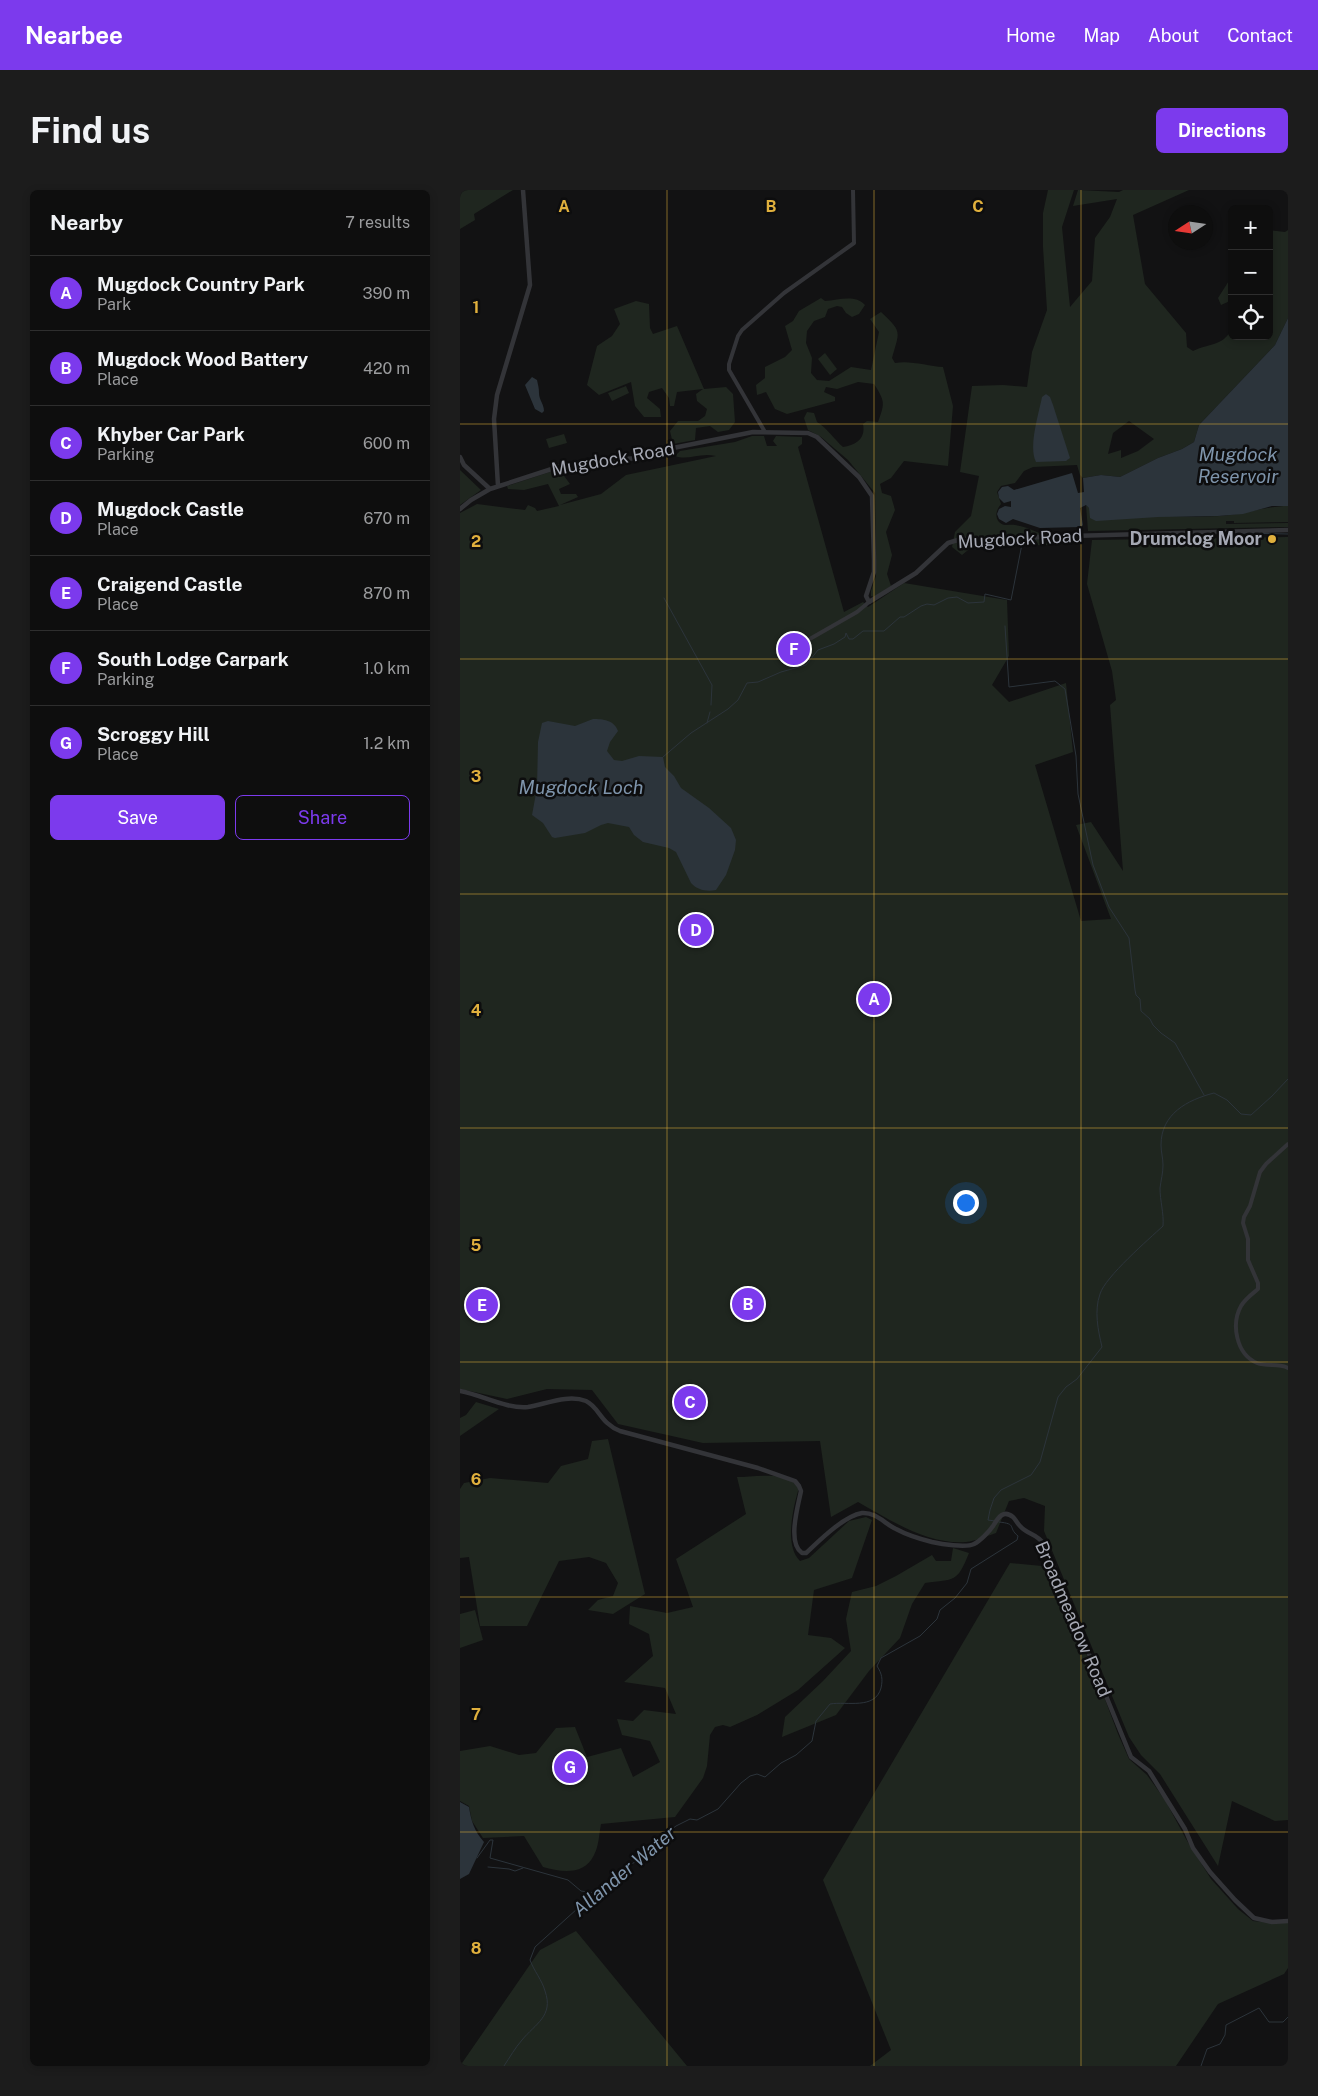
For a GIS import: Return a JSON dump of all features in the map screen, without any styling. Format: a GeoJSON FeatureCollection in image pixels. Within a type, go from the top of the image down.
{"type":"FeatureCollection","features":[{"type":"Feature","properties":{"kind":"street"},"geometry":{"type":"LineString","coordinates":[[498,486],[494,419],[497,395],[530,285],[524,190]]}},
{"type":"Feature","properties":{"kind":"street"},"geometry":{"type":"LineString","coordinates":[[765,432],[758,423],[729,370],[729,364],[738,336],[742,330],[784,293],[854,243],[853,190]]}},
{"type":"Feature","properties":{"kind":"street"},"geometry":{"type":"LineString","coordinates":[[753,432],[758,423]]}},
{"type":"Feature","properties":{"kind":"street","name":"Mugdock Road"},"geometry":{"type":"LineString","coordinates":[[460,509],[471,500],[498,486],[564,465],[636,458],[673,448],[753,432],[772,434],[798,432],[818,437],[859,477],[872,496],[874,572],[866,596],[869,602],[916,573],[948,543],[961,539],[1227,530],[1288,530]]}},
{"type":"Feature","properties":{"kind":"street"},"geometry":{"type":"LineString","coordinates":[[460,458],[464,465],[490,490]]}},
{"type":"Feature","properties":{"kind":"street"},"geometry":{"type":"LineString","coordinates":[[787,652],[857,612],[869,602]]}},
{"type":"Feature","properties":{"kind":"street"},"geometry":{"type":"LineString","coordinates":[[1288,1144],[1260,1172],[1250,1206],[1244,1217],[1248,1239],[1248,1260],[1258,1283],[1258,1289],[1242,1304],[1239,1311],[1236,1337],[1243,1350],[1257,1363],[1288,1368]]}},
{"type":"Feature","properties":{"kind":"street","name":"Broadmeadow Road"},"geometry":{"type":"LineString","coordinates":[[460,1392],[521,1407],[564,1399],[581,1400],[591,1405],[609,1427],[648,1440],[758,1468],[795,1481],[800,1491],[794,1531],[796,1546],[802,1553],[806,1552],[846,1519],[864,1513],[878,1517],[894,1529],[912,1536],[945,1544],[971,1546],[993,1526],[997,1518],[1004,1514],[1012,1516],[1021,1527],[1036,1534],[1044,1544],[1131,1757],[1149,1771],[1185,1829],[1193,1848],[1210,1872],[1254,1918],[1272,1922],[1288,1921]]}},
{"type":"Feature","properties":{"kind":"shaded area"},"geometry":{"type":"Polygon","coordinates":[[[460,190],[513,190],[474,214],[475,220],[460,229],[460,190]]]}},
{"type":"Feature","properties":{"kind":"shaded area"},"geometry":{"type":"Polygon","coordinates":[[[1048,190],[1074,190],[1062,227],[1070,307],[1092,281],[1095,238],[1110,217],[1117,199],[1073,206],[1078,190],[1119,192],[1123,190],[1189,190],[1133,215],[1145,284],[1186,333],[1187,347],[1193,351],[1215,344],[1228,335],[1228,340],[1273,340],[1273,230],[1285,232],[1288,230],[1288,318],[1275,345],[1199,425],[1194,442],[1120,477],[1101,475],[1083,478],[1077,465],[1033,467],[1024,471],[1015,483],[1001,486],[997,492],[1001,504],[998,508],[997,520],[1007,525],[1025,527],[1056,540],[1050,545],[973,546],[962,555],[952,547],[955,532],[971,516],[979,476],[960,472],[972,386],[1003,385],[1027,387],[1032,352],[1047,310],[1043,213],[1048,190]],[[1046,394],[1035,445],[1035,460],[1068,460],[1053,408],[1046,394]],[[1129,421],[1113,433],[1108,454],[1121,450],[1121,458],[1138,451],[1154,439],[1129,421]]]}},
{"type":"Feature","properties":{"kind":"shaded area"},"geometry":{"type":"Polygon","coordinates":[[[1228,282],[1228,302],[1221,305],[1218,298],[1228,282]]]}},
{"type":"Feature","properties":{"kind":"shaded area"},"geometry":{"type":"Polygon","coordinates":[[[821,298],[825,301],[852,299],[865,305],[859,314],[852,317],[842,307],[837,306],[828,309],[825,317],[814,321],[807,331],[806,343],[812,358],[811,373],[817,380],[829,381],[851,367],[871,370],[879,332],[870,319],[881,312],[896,328],[898,336],[892,358],[895,363],[943,367],[953,406],[948,466],[904,461],[891,478],[880,484],[882,493],[891,496],[895,510],[886,532],[892,555],[887,574],[891,586],[874,597],[871,596],[871,591],[876,576],[875,493],[848,460],[821,437],[808,430],[804,418],[807,412],[814,413],[817,422],[843,447],[852,445],[863,434],[863,424],[867,421],[878,422],[883,402],[878,390],[874,384],[858,382],[837,389],[826,387],[824,392],[835,397],[835,401],[787,414],[775,409],[766,392],[757,395],[756,385],[765,378],[765,367],[785,357],[792,350],[785,326],[793,321],[799,311],[821,298]]]}},
{"type":"Feature","properties":{"kind":"shaded area"},"geometry":{"type":"Polygon","coordinates":[[[636,301],[649,304],[650,328],[653,334],[677,326],[704,389],[726,387],[733,394],[735,422],[729,430],[718,432],[710,426],[696,428],[695,440],[673,444],[670,431],[678,421],[698,421],[705,416],[707,409],[697,401],[696,394],[703,389],[677,392],[674,406],[670,406],[669,398],[662,388],[649,392],[647,398],[660,409],[661,417],[644,417],[635,406],[631,382],[599,395],[587,385],[597,346],[612,336],[620,324],[614,309],[636,301]]]}},
{"type":"Feature","properties":{"kind":"shaded area"},"geometry":{"type":"Polygon","coordinates":[[[825,353],[837,369],[830,375],[818,359],[825,353]]]}},
{"type":"Feature","properties":{"kind":"shaded area"},"geometry":{"type":"Polygon","coordinates":[[[626,386],[629,393],[612,401],[608,393],[626,386]]]}},
{"type":"Feature","properties":{"kind":"shaded area"},"geometry":{"type":"Polygon","coordinates":[[[564,434],[567,443],[549,448],[546,439],[564,434]]]}},
{"type":"Feature","properties":{"kind":"shaded area"},"geometry":{"type":"Polygon","coordinates":[[[752,436],[764,436],[767,446],[777,446],[773,441],[776,436],[802,437],[802,444],[798,447],[844,612],[863,602],[868,607],[904,583],[1007,600],[1009,656],[992,685],[1009,702],[1066,683],[1073,752],[1035,765],[1081,921],[1111,919],[1076,825],[1091,822],[1123,871],[1110,705],[1116,700],[1112,671],[1087,584],[1092,540],[1288,537],[1288,1820],[1275,1821],[1232,1801],[1218,1866],[1160,1774],[1141,1755],[1129,1737],[1044,1531],[1045,1506],[1024,1498],[1009,1501],[996,1533],[978,1540],[966,1542],[938,1540],[910,1530],[858,1502],[831,1517],[820,1441],[703,1443],[618,1424],[592,1390],[547,1389],[507,1399],[460,1389],[460,513],[477,504],[525,510],[528,505],[537,511],[559,506],[548,484],[524,490],[508,489],[507,486],[559,469],[570,484],[559,489],[561,494],[576,494],[578,497],[560,505],[601,494],[626,475],[716,456],[705,455],[685,458],[675,456],[680,451],[735,442],[752,436]]]}},
{"type":"Feature","properties":{"kind":"shaded area"},"geometry":{"type":"Polygon","coordinates":[[[460,470],[481,490],[460,505],[460,470]]]}},
{"type":"Feature","properties":{"kind":"shaded area"},"geometry":{"type":"Polygon","coordinates":[[[1086,505],[1089,508],[1187,517],[1229,515],[1271,507],[1288,506],[1288,522],[1234,523],[1234,521],[1226,521],[1226,524],[1288,523],[1288,527],[1088,531],[1086,505]]]}},
{"type":"Feature","properties":{"kind":"shaded area"},"geometry":{"type":"Polygon","coordinates":[[[476,1402],[499,1409],[460,1436],[460,1418],[466,1415],[476,1402]]]}},
{"type":"Feature","properties":{"kind":"shaded area"},"geometry":{"type":"Polygon","coordinates":[[[608,1439],[645,1594],[613,1614],[588,1610],[598,1600],[613,1596],[618,1583],[606,1563],[589,1557],[559,1561],[527,1626],[480,1626],[469,1557],[460,1558],[460,1489],[464,1483],[490,1478],[548,1483],[561,1466],[588,1459],[592,1441],[608,1439]]]}},
{"type":"Feature","properties":{"kind":"shaded area"},"geometry":{"type":"Polygon","coordinates":[[[737,1477],[779,1477],[794,1482],[799,1488],[792,1515],[791,1536],[792,1546],[800,1561],[809,1558],[849,1521],[866,1517],[872,1520],[852,1578],[814,1590],[808,1635],[831,1638],[845,1648],[798,1690],[757,1715],[730,1727],[723,1725],[715,1727],[710,1735],[707,1766],[703,1778],[675,1817],[601,1824],[596,1851],[590,1862],[584,1866],[572,1871],[543,1867],[524,1836],[483,1838],[472,1821],[469,1806],[460,1801],[460,1751],[490,1746],[519,1755],[536,1753],[556,1728],[575,1727],[587,1757],[621,1748],[633,1777],[660,1762],[650,1741],[622,1735],[617,1719],[633,1721],[644,1710],[676,1714],[665,1688],[624,1682],[653,1656],[649,1634],[629,1624],[630,1606],[667,1613],[693,1607],[676,1559],[746,1514],[737,1477]]]}},
{"type":"Feature","properties":{"kind":"shaded area"},"geometry":{"type":"Polygon","coordinates":[[[953,1548],[969,1553],[958,1575],[949,1580],[925,1583],[912,1604],[900,1638],[869,1671],[836,1715],[782,1737],[785,1717],[851,1651],[846,1619],[852,1592],[876,1586],[932,1555],[936,1561],[951,1561],[953,1548]]]}},
{"type":"Feature","properties":{"kind":"shaded area"},"geometry":{"type":"Polygon","coordinates":[[[1010,1563],[1042,1566],[1068,1614],[1097,1678],[1129,1759],[1147,1775],[1165,1800],[1211,1879],[1238,1909],[1253,1921],[1288,1923],[1288,1968],[1284,1974],[1218,2004],[1176,2066],[870,2066],[891,2050],[823,1880],[1010,1563]]]}},
{"type":"Feature","properties":{"kind":"shaded area"},"geometry":{"type":"Polygon","coordinates":[[[475,1610],[483,1640],[460,1648],[460,1614],[475,1610]]]}},
{"type":"Feature","properties":{"kind":"shaded area"},"geometry":{"type":"Polygon","coordinates":[[[576,1931],[687,2066],[460,2066],[540,1950],[576,1931]]]}},
{"type":"Feature","properties":{"kind":"water","name":"Mugdock Reservoir"},"geometry":{"type":"Polygon","coordinates":[[[1288,318],[1288,506],[1272,506],[1243,514],[1218,516],[1096,521],[1090,518],[1089,508],[1086,505],[1080,508],[1083,525],[1081,527],[1040,528],[1013,519],[1006,523],[999,519],[997,514],[999,509],[1005,506],[1011,507],[1011,501],[1004,503],[999,498],[998,492],[1002,487],[1008,486],[1014,490],[1072,473],[1078,493],[1084,492],[1083,478],[1101,475],[1120,477],[1194,442],[1199,425],[1275,345],[1288,318]]]}},
{"type":"Feature","properties":{"kind":"water"},"geometry":{"type":"Polygon","coordinates":[[[532,377],[537,380],[539,395],[544,409],[542,413],[535,409],[525,385],[532,377]]]}},
{"type":"Feature","properties":{"kind":"water"},"geometry":{"type":"Polygon","coordinates":[[[1046,394],[1050,397],[1070,458],[1066,461],[1036,462],[1034,456],[1033,448],[1037,421],[1042,397],[1046,394]]]}},
{"type":"Feature","properties":{"kind":"water","name":"Mugdock Loch"},"geometry":{"type":"Polygon","coordinates":[[[593,719],[608,721],[616,727],[618,731],[610,742],[607,751],[614,760],[622,761],[639,756],[663,757],[665,767],[674,776],[681,788],[709,808],[731,828],[736,840],[735,850],[726,875],[716,890],[702,890],[693,885],[676,852],[669,848],[643,842],[634,835],[629,827],[608,823],[585,833],[555,838],[552,837],[543,823],[532,815],[537,788],[538,742],[542,723],[548,721],[575,726],[593,719]]]}},
{"type":"Feature","properties":{"kind":"water"},"geometry":{"type":"Polygon","coordinates":[[[460,1802],[469,1807],[473,1825],[484,1842],[469,1874],[460,1879],[460,1802]]]}},
{"type":"Feature","properties":{"kind":"waterway"},"geometry":{"type":"LineString","coordinates":[[1242,533],[1288,534]]}},
{"type":"Feature","properties":{"kind":"waterway"},"geometry":{"type":"LineString","coordinates":[[663,757],[691,733],[728,709],[738,700],[747,683],[758,682],[781,672],[806,665],[818,650],[834,644],[845,637],[846,633],[849,639],[853,639],[863,631],[884,631],[900,617],[904,617],[921,606],[927,604],[934,605],[948,598],[957,597],[968,603],[984,602],[985,594],[1011,600],[1022,544],[1036,539],[1063,538]]}},
{"type":"Feature","properties":{"kind":"waterway"},"geometry":{"type":"LineString","coordinates":[[664,598],[712,685],[711,705]]}},
{"type":"Feature","properties":{"kind":"waterway"},"geometry":{"type":"LineString","coordinates":[[1005,626],[1009,687],[1055,681],[1065,689],[1076,756],[1078,794],[1093,865],[1109,907],[1129,938],[1135,990],[1136,995],[1140,999],[1141,1011],[1161,1033],[1175,1043],[1204,1095]]}},
{"type":"Feature","properties":{"kind":"waterway"},"geometry":{"type":"LineString","coordinates":[[707,723],[710,712]]}},
{"type":"Feature","properties":{"kind":"waterway","name":"Allander Water"},"geometry":{"type":"LineString","coordinates":[[995,1521],[988,1520],[994,1498],[1001,1490],[1031,1475],[1040,1462],[1058,1397],[1066,1387],[1077,1379],[1102,1347],[1097,1314],[1100,1294],[1110,1278],[1128,1258],[1163,1226],[1160,1188],[1163,1165],[1161,1145],[1165,1125],[1177,1110],[1185,1104],[1214,1093],[1227,1100],[1241,1114],[1251,1115],[1288,1079]]}},
{"type":"Feature","properties":{"kind":"waterway","name":"Allander Water"},"geometry":{"type":"LineString","coordinates":[[504,2066],[519,2043],[542,2019],[547,2007],[544,1987],[530,1960],[535,1947],[588,1899],[615,1881],[620,1872],[660,1845],[663,1836],[676,1826],[690,1819],[697,1820],[718,1809],[741,1783],[750,1776],[757,1774],[765,1777],[781,1763],[796,1755],[812,1741],[816,1721],[830,1704],[867,1702],[878,1695],[882,1679],[877,1666],[881,1658],[920,1636],[937,1619],[940,1610],[955,1598],[967,1583],[971,1569],[1017,1540],[1018,1536],[1010,1525],[999,1522]]}},
{"type":"Feature","properties":{"kind":"waterway"},"geometry":{"type":"LineString","coordinates":[[477,1858],[490,1840],[493,1840],[490,1858],[568,1880],[581,1891],[595,1893]]}},
{"type":"Feature","properties":{"kind":"waterway"},"geometry":{"type":"LineString","coordinates":[[488,1867],[515,1871],[523,1868]]}},
{"type":"Feature","properties":{"kind":"waterway"},"geometry":{"type":"LineString","coordinates":[[1201,2066],[1207,2049],[1220,2044],[1225,2035],[1226,2025],[1259,2008],[1269,2022],[1283,2022],[1288,2017]]}},
{"type":"Feature","properties":{"kind":"place","name":"Drumclog Moor"},"geometry":{"type":"Point","coordinates":[1272,539]}},
{"type":"Feature","properties":{"kind":"place","name":"South Lodge Carpark"},"geometry":{"type":"Point","coordinates":[794,649]}},
{"type":"Feature","properties":{"kind":"place","name":"Mugdock Castle"},"geometry":{"type":"Point","coordinates":[696,930]}},
{"type":"Feature","properties":{"kind":"place","name":"Mugdock Country Park"},"geometry":{"type":"Point","coordinates":[874,999]}},
{"type":"Feature","properties":{"kind":"place","name":"Mugdock Wood Battery"},"geometry":{"type":"Point","coordinates":[748,1304]}},
{"type":"Feature","properties":{"kind":"place","name":"Craigend Castle"},"geometry":{"type":"Point","coordinates":[482,1305]}},
{"type":"Feature","properties":{"kind":"place","name":"Khyber Car Park"},"geometry":{"type":"Point","coordinates":[690,1402]}},
{"type":"Feature","properties":{"kind":"place","name":"Scroggy Hill"},"geometry":{"type":"Point","coordinates":[570,1767]}}]}
